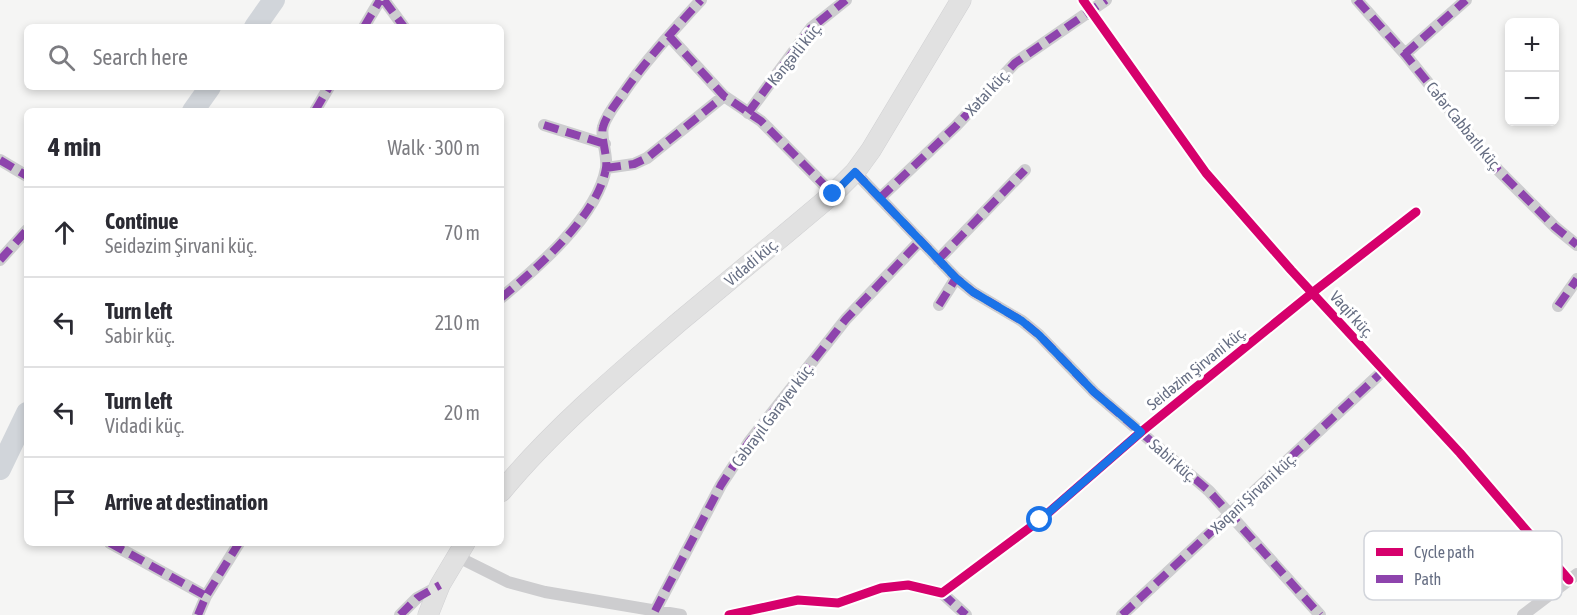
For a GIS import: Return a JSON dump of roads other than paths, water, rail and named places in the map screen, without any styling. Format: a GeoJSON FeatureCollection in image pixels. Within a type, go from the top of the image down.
{"type":"FeatureCollection","features":[{"type":"Feature","properties":{"kind":"main road","name":"Vidadi küç."},"geometry":{"type":"LineString","coordinates":[[504,488],[564,424],[624,369],[833,194],[855,172],[871,150],[961,0]]}},
{"type":"Feature","properties":{"kind":"main road"},"geometry":{"type":"LineString","coordinates":[[428,615],[440,585],[460,549]]}},
{"type":"Feature","properties":{"kind":"street"},"geometry":{"type":"LineString","coordinates":[[366,24],[382,0],[402,24]]}},
{"type":"Feature","properties":{"kind":"street"},"geometry":{"type":"LineString","coordinates":[[504,296],[574,230],[597,192],[606,168],[602,129],[612,109],[642,65],[701,0]]}},
{"type":"Feature","properties":{"kind":"street","name":"Kəngərli küç."},"geometry":{"type":"LineString","coordinates":[[748,113],[811,28],[846,0]]}},
{"type":"Feature","properties":{"kind":"street","name":"Vaqif küç."},"geometry":{"type":"LineString","coordinates":[[1083,0],[1206,173],[1312,293],[1531,531]]}},
{"type":"Feature","properties":{"kind":"street","name":"Xətai küç."},"geometry":{"type":"LineString","coordinates":[[880,198],[956,126],[1014,63],[1106,0]]}},
{"type":"Feature","properties":{"kind":"street","name":"Cəfər Cabbarlı küç."},"geometry":{"type":"LineString","coordinates":[[1357,0],[1405,54],[1498,170],[1555,227],[1577,244]]}},
{"type":"Feature","properties":{"kind":"street"},"geometry":{"type":"LineString","coordinates":[[1405,54],[1466,0]]}},
{"type":"Feature","properties":{"kind":"street"},"geometry":{"type":"LineString","coordinates":[[669,36],[724,96],[761,121],[833,194]]}},
{"type":"Feature","properties":{"kind":"street"},"geometry":{"type":"LineString","coordinates":[[317,108],[327,90]]}},
{"type":"Feature","properties":{"kind":"street"},"geometry":{"type":"LineString","coordinates":[[606,168],[634,164],[647,158],[724,96]]}},
{"type":"Feature","properties":{"kind":"street"},"geometry":{"type":"LineString","coordinates":[[544,125],[605,144]]}},
{"type":"Feature","properties":{"kind":"street"},"geometry":{"type":"LineString","coordinates":[[0,160],[24,174]]}},
{"type":"Feature","properties":{"kind":"street"},"geometry":{"type":"LineString","coordinates":[[938,260],[1025,170]]}},
{"type":"Feature","properties":{"kind":"street","name":"Sabir küç."},"geometry":{"type":"LineString","coordinates":[[855,172],[956,278],[973,292],[1022,321],[1039,335],[1094,392],[1209,491],[1320,615]]}},
{"type":"Feature","properties":{"kind":"street","name":"Seidəzim Şirvani küç."},"geometry":{"type":"LineString","coordinates":[[942,593],[1040,520],[1141,432],[1416,212]]}},
{"type":"Feature","properties":{"kind":"street"},"geometry":{"type":"LineString","coordinates":[[0,260],[24,233]]}},
{"type":"Feature","properties":{"kind":"street","name":"Cəbrayıl Gərayev küç."},"geometry":{"type":"LineString","coordinates":[[656,611],[721,485],[749,442],[846,319],[920,241]]}},
{"type":"Feature","properties":{"kind":"street"},"geometry":{"type":"LineString","coordinates":[[939,305],[956,278]]}},
{"type":"Feature","properties":{"kind":"street"},"geometry":{"type":"LineString","coordinates":[[1558,306],[1577,279]]}},
{"type":"Feature","properties":{"kind":"street","name":"Xəqani Şirvani küç."},"geometry":{"type":"LineString","coordinates":[[1122,615],[1383,371]]}},
{"type":"Feature","properties":{"kind":"street"},"geometry":{"type":"LineString","coordinates":[[115,546],[206,596]]}},
{"type":"Feature","properties":{"kind":"street"},"geometry":{"type":"LineString","coordinates":[[198,615],[206,596],[237,546]]}},
{"type":"Feature","properties":{"kind":"street"},"geometry":{"type":"LineString","coordinates":[[460,549],[508,582],[545,592],[681,615]]}},
{"type":"Feature","properties":{"kind":"street","name":"Vaqif küç."},"geometry":{"type":"LineString","coordinates":[[1562,565],[1573,577]]}},
{"type":"Feature","properties":{"kind":"street"},"geometry":{"type":"LineString","coordinates":[[400,615],[417,598],[440,585]]}},
{"type":"Feature","properties":{"kind":"street"},"geometry":{"type":"LineString","coordinates":[[729,615],[798,600],[837,603],[881,588],[908,585],[942,593],[966,615]]}},
{"type":"Feature","properties":{"kind":"street"},"geometry":{"type":"LineString","coordinates":[[1523,615],[1543,600]]}},
{"type":"Feature","properties":{"kind":"waterway"},"geometry":{"type":"LineString","coordinates":[[257,24],[274,0]]}},
{"type":"Feature","properties":{"kind":"waterway"},"geometry":{"type":"LineString","coordinates":[[195,108],[208,90]]}},
{"type":"Feature","properties":{"kind":"waterway"},"geometry":{"type":"LineString","coordinates":[[0,469],[24,419]]}}]}
